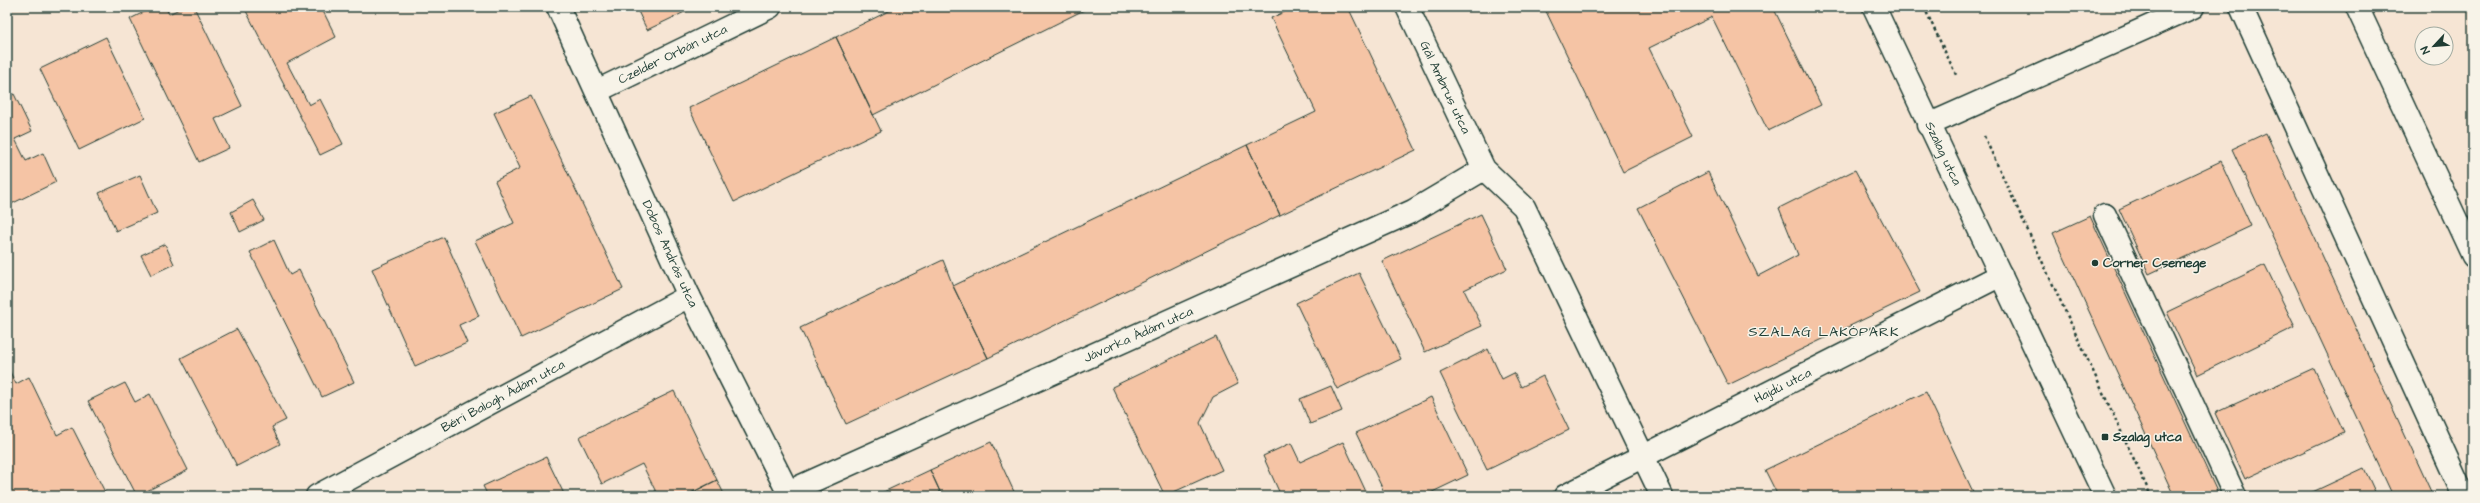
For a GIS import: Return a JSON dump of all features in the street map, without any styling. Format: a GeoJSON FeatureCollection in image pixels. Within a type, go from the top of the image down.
{"type":"FeatureCollection","features":[{"type":"Feature","properties":{"kind":"street","name":"Dobos András utca"},"geometry":{"type":"LineString","coordinates":[[558,7],[689,296],[789,494]]}},
{"type":"Feature","properties":{"kind":"street","name":"Czelder Orbán utca"},"geometry":{"type":"LineString","coordinates":[[597,91],[770,7]]}},
{"type":"Feature","properties":{"kind":"street","name":"Gál Ambrus utca"},"geometry":{"type":"LineString","coordinates":[[1407,7],[1484,169]]}},
{"type":"Feature","properties":{"kind":"street","name":"Szalag utca"},"geometry":{"type":"LineString","coordinates":[[1874,7],[1928,125],[2001,275],[2105,496]]}},
{"type":"Feature","properties":{"kind":"street"},"geometry":{"type":"LineString","coordinates":[[1928,125],[2193,7]]}},
{"type":"Feature","properties":{"kind":"street"},"geometry":{"type":"LineString","coordinates":[[2241,7],[2464,496]]}},
{"type":"Feature","properties":{"kind":"street"},"geometry":{"type":"LineString","coordinates":[[2357,7],[2473,256]]}},
{"type":"Feature","properties":{"kind":"street"},"geometry":{"type":"LineString","coordinates":[[1484,169],[1524,207],[1662,496]]}},
{"type":"Feature","properties":{"kind":"street","name":"Jávorka Ádám utca"},"geometry":{"type":"LineString","coordinates":[[789,494],[1413,211],[1484,169]]}},
{"type":"Feature","properties":{"kind":"street"},"geometry":{"type":"LineString","coordinates":[[2105,215],[2235,496]]}},
{"type":"Feature","properties":{"kind":"street","name":"Hajdú utca"},"geometry":{"type":"LineString","coordinates":[[1565,496],[2001,275]]}},
{"type":"Feature","properties":{"kind":"street","name":"Béri Balogh Ádám utca"},"geometry":{"type":"LineString","coordinates":[[317,496],[689,296]]}},
{"type":"Feature","properties":{"kind":"path"},"geometry":{"type":"LineString","coordinates":[[1924,7],[2151,496]]}},
{"type":"Feature","properties":{"kind":"building"},"geometry":{"type":"Polygon","coordinates":[[[154,7],[165,7],[169,14],[183,7],[194,7],[242,106],[215,119],[229,148],[199,162],[130,19],[154,7]]]}},
{"type":"Feature","properties":{"kind":"building"},"geometry":{"type":"Polygon","coordinates":[[[244,7],[321,7],[336,37],[287,63],[309,105],[320,99],[343,144],[320,155],[244,7]]]}},
{"type":"Feature","properties":{"kind":"building"},"geometry":{"type":"Polygon","coordinates":[[[636,7],[695,7],[647,30],[636,7]]]}},
{"type":"Feature","properties":{"kind":"building"},"geometry":{"type":"Polygon","coordinates":[[[897,7],[1090,7],[873,115],[836,37],[897,7]]]}},
{"type":"Feature","properties":{"kind":"building"},"geometry":{"type":"Polygon","coordinates":[[[1295,7],[1348,7],[1416,150],[1280,215],[1247,145],[1316,112],[1271,18],[1295,7]]]}},
{"type":"Feature","properties":{"kind":"building"},"geometry":{"type":"Polygon","coordinates":[[[1544,7],[1773,7],[1821,105],[1768,131],[1712,17],[1649,48],[1693,137],[1623,172],[1544,7]]]}},
{"type":"Feature","properties":{"kind":"building"},"geometry":{"type":"Polygon","coordinates":[[[106,37],[145,118],[79,150],[40,69],[106,37]]]}},
{"type":"Feature","properties":{"kind":"building"},"geometry":{"type":"Polygon","coordinates":[[[836,37],[881,131],[734,202],[689,108],[836,37]]]}},
{"type":"Feature","properties":{"kind":"building"},"geometry":{"type":"Polygon","coordinates":[[[14,94],[32,131],[15,139],[26,161],[43,153],[56,182],[7,206],[7,98],[14,94]]]}},
{"type":"Feature","properties":{"kind":"building"},"geometry":{"type":"Polygon","coordinates":[[[531,96],[623,289],[521,338],[475,241],[514,223],[495,181],[520,168],[494,113],[531,96]]]}},
{"type":"Feature","properties":{"kind":"building"},"geometry":{"type":"Polygon","coordinates":[[[2266,133],[2433,496],[2393,496],[2232,149],[2266,133]]]}},
{"type":"Feature","properties":{"kind":"building"},"geometry":{"type":"Polygon","coordinates":[[[1247,145],[1280,215],[988,358],[953,286],[1247,145]]]}},
{"type":"Feature","properties":{"kind":"building"},"geometry":{"type":"Polygon","coordinates":[[[2221,161],[2251,226],[2149,274],[2119,209],[2221,161]]]}},
{"type":"Feature","properties":{"kind":"building"},"geometry":{"type":"Polygon","coordinates":[[[1855,170],[1920,292],[1728,385],[1638,208],[1708,172],[1758,276],[1798,255],[1779,208],[1855,170]]]}},
{"type":"Feature","properties":{"kind":"building"},"geometry":{"type":"Polygon","coordinates":[[[140,175],[157,213],[116,231],[99,193],[140,175]]]}},
{"type":"Feature","properties":{"kind":"building"},"geometry":{"type":"Polygon","coordinates":[[[253,200],[264,220],[240,232],[231,212],[253,200]]]}},
{"type":"Feature","properties":{"kind":"building"},"geometry":{"type":"Polygon","coordinates":[[[1481,214],[1507,269],[1464,290],[1482,326],[1425,352],[1382,261],[1481,214]]]}},
{"type":"Feature","properties":{"kind":"building"},"geometry":{"type":"Polygon","coordinates":[[[2090,216],[2219,496],[2174,496],[2053,233],[2090,216]]]}},
{"type":"Feature","properties":{"kind":"building"},"geometry":{"type":"Polygon","coordinates":[[[444,237],[479,316],[459,325],[467,343],[415,366],[372,269],[444,237]]]}},
{"type":"Feature","properties":{"kind":"building"},"geometry":{"type":"Polygon","coordinates":[[[274,240],[290,275],[299,270],[354,382],[322,397],[250,252],[274,240]]]}},
{"type":"Feature","properties":{"kind":"building"},"geometry":{"type":"Polygon","coordinates":[[[165,244],[174,264],[151,275],[141,255],[165,244]]]}},
{"type":"Feature","properties":{"kind":"building"},"geometry":{"type":"Polygon","coordinates":[[[943,260],[953,286],[988,358],[846,424],[800,328],[943,260]]]}},
{"type":"Feature","properties":{"kind":"building"},"geometry":{"type":"Polygon","coordinates":[[[2265,265],[2295,327],[2197,375],[2167,312],[2265,265]]]}},
{"type":"Feature","properties":{"kind":"building"},"geometry":{"type":"Polygon","coordinates":[[[1359,273],[1401,359],[1337,389],[1296,303],[1359,273]]]}},
{"type":"Feature","properties":{"kind":"building"},"geometry":{"type":"Polygon","coordinates":[[[237,329],[286,420],[272,427],[280,444],[237,466],[181,358],[237,329]]]}},
{"type":"Feature","properties":{"kind":"building"},"geometry":{"type":"Polygon","coordinates":[[[1216,337],[1238,384],[1213,397],[1200,423],[1222,470],[1165,496],[1112,387],[1216,337]]]}},
{"type":"Feature","properties":{"kind":"building"},"geometry":{"type":"Polygon","coordinates":[[[1488,349],[1502,379],[1514,373],[1521,387],[1543,376],[1569,430],[1487,470],[1440,373],[1488,349]]]}},
{"type":"Feature","properties":{"kind":"building"},"geometry":{"type":"Polygon","coordinates":[[[7,366],[16,384],[29,377],[57,435],[72,427],[107,496],[9,496],[7,492],[7,366]]]}},
{"type":"Feature","properties":{"kind":"building"},"geometry":{"type":"Polygon","coordinates":[[[2314,368],[2344,433],[2245,479],[2215,413],[2314,368]]]}},
{"type":"Feature","properties":{"kind":"building"},"geometry":{"type":"Polygon","coordinates":[[[125,383],[135,402],[150,394],[188,470],[137,496],[88,401],[125,383]]]}},
{"type":"Feature","properties":{"kind":"building"},"geometry":{"type":"Polygon","coordinates":[[[1331,386],[1342,411],[1310,424],[1300,399],[1331,386]]]}},
{"type":"Feature","properties":{"kind":"building"},"geometry":{"type":"Polygon","coordinates":[[[674,391],[717,480],[685,496],[658,496],[642,464],[602,484],[579,437],[674,391]]]}},
{"type":"Feature","properties":{"kind":"building"},"geometry":{"type":"Polygon","coordinates":[[[1926,392],[1975,496],[1778,496],[1765,470],[1926,392]]]}},
{"type":"Feature","properties":{"kind":"building"},"geometry":{"type":"Polygon","coordinates":[[[1431,397],[1468,475],[1424,496],[1386,496],[1356,433],[1431,397]]]}},
{"type":"Feature","properties":{"kind":"building"},"geometry":{"type":"Polygon","coordinates":[[[991,442],[1016,496],[942,496],[930,470],[991,442]]]}},
{"type":"Feature","properties":{"kind":"building"},"geometry":{"type":"Polygon","coordinates":[[[1343,442],[1368,496],[1281,496],[1263,456],[1291,443],[1300,462],[1343,442]]]}},
{"type":"Feature","properties":{"kind":"building"},"geometry":{"type":"Polygon","coordinates":[[[546,457],[565,496],[488,496],[483,486],[546,457]]]}},
{"type":"Feature","properties":{"kind":"building"},"geometry":{"type":"Polygon","coordinates":[[[2364,468],[2377,496],[2304,496],[2364,468]]]}},
{"type":"Feature","properties":{"kind":"building"},"geometry":{"type":"Polygon","coordinates":[[[930,470],[942,496],[875,496],[930,470]]]}},
{"type":"Feature","properties":{"kind":"building"},"geometry":{"type":"Polygon","coordinates":[[[717,480],[725,496],[685,496],[717,480]]]}},
{"type":"Feature","properties":{"kind":"place","name":"Corner Csemege"},"geometry":{"type":"Point","coordinates":[2095,263]}},
{"type":"Feature","properties":{"kind":"place","name":"Szalag utca"},"geometry":{"type":"Point","coordinates":[2105,437]}},
{"type":"Feature","properties":{"kind":"district","name":"SZALAG LAKÓPARK"},"geometry":{"type":"Point","coordinates":[1824,332]}}]}
